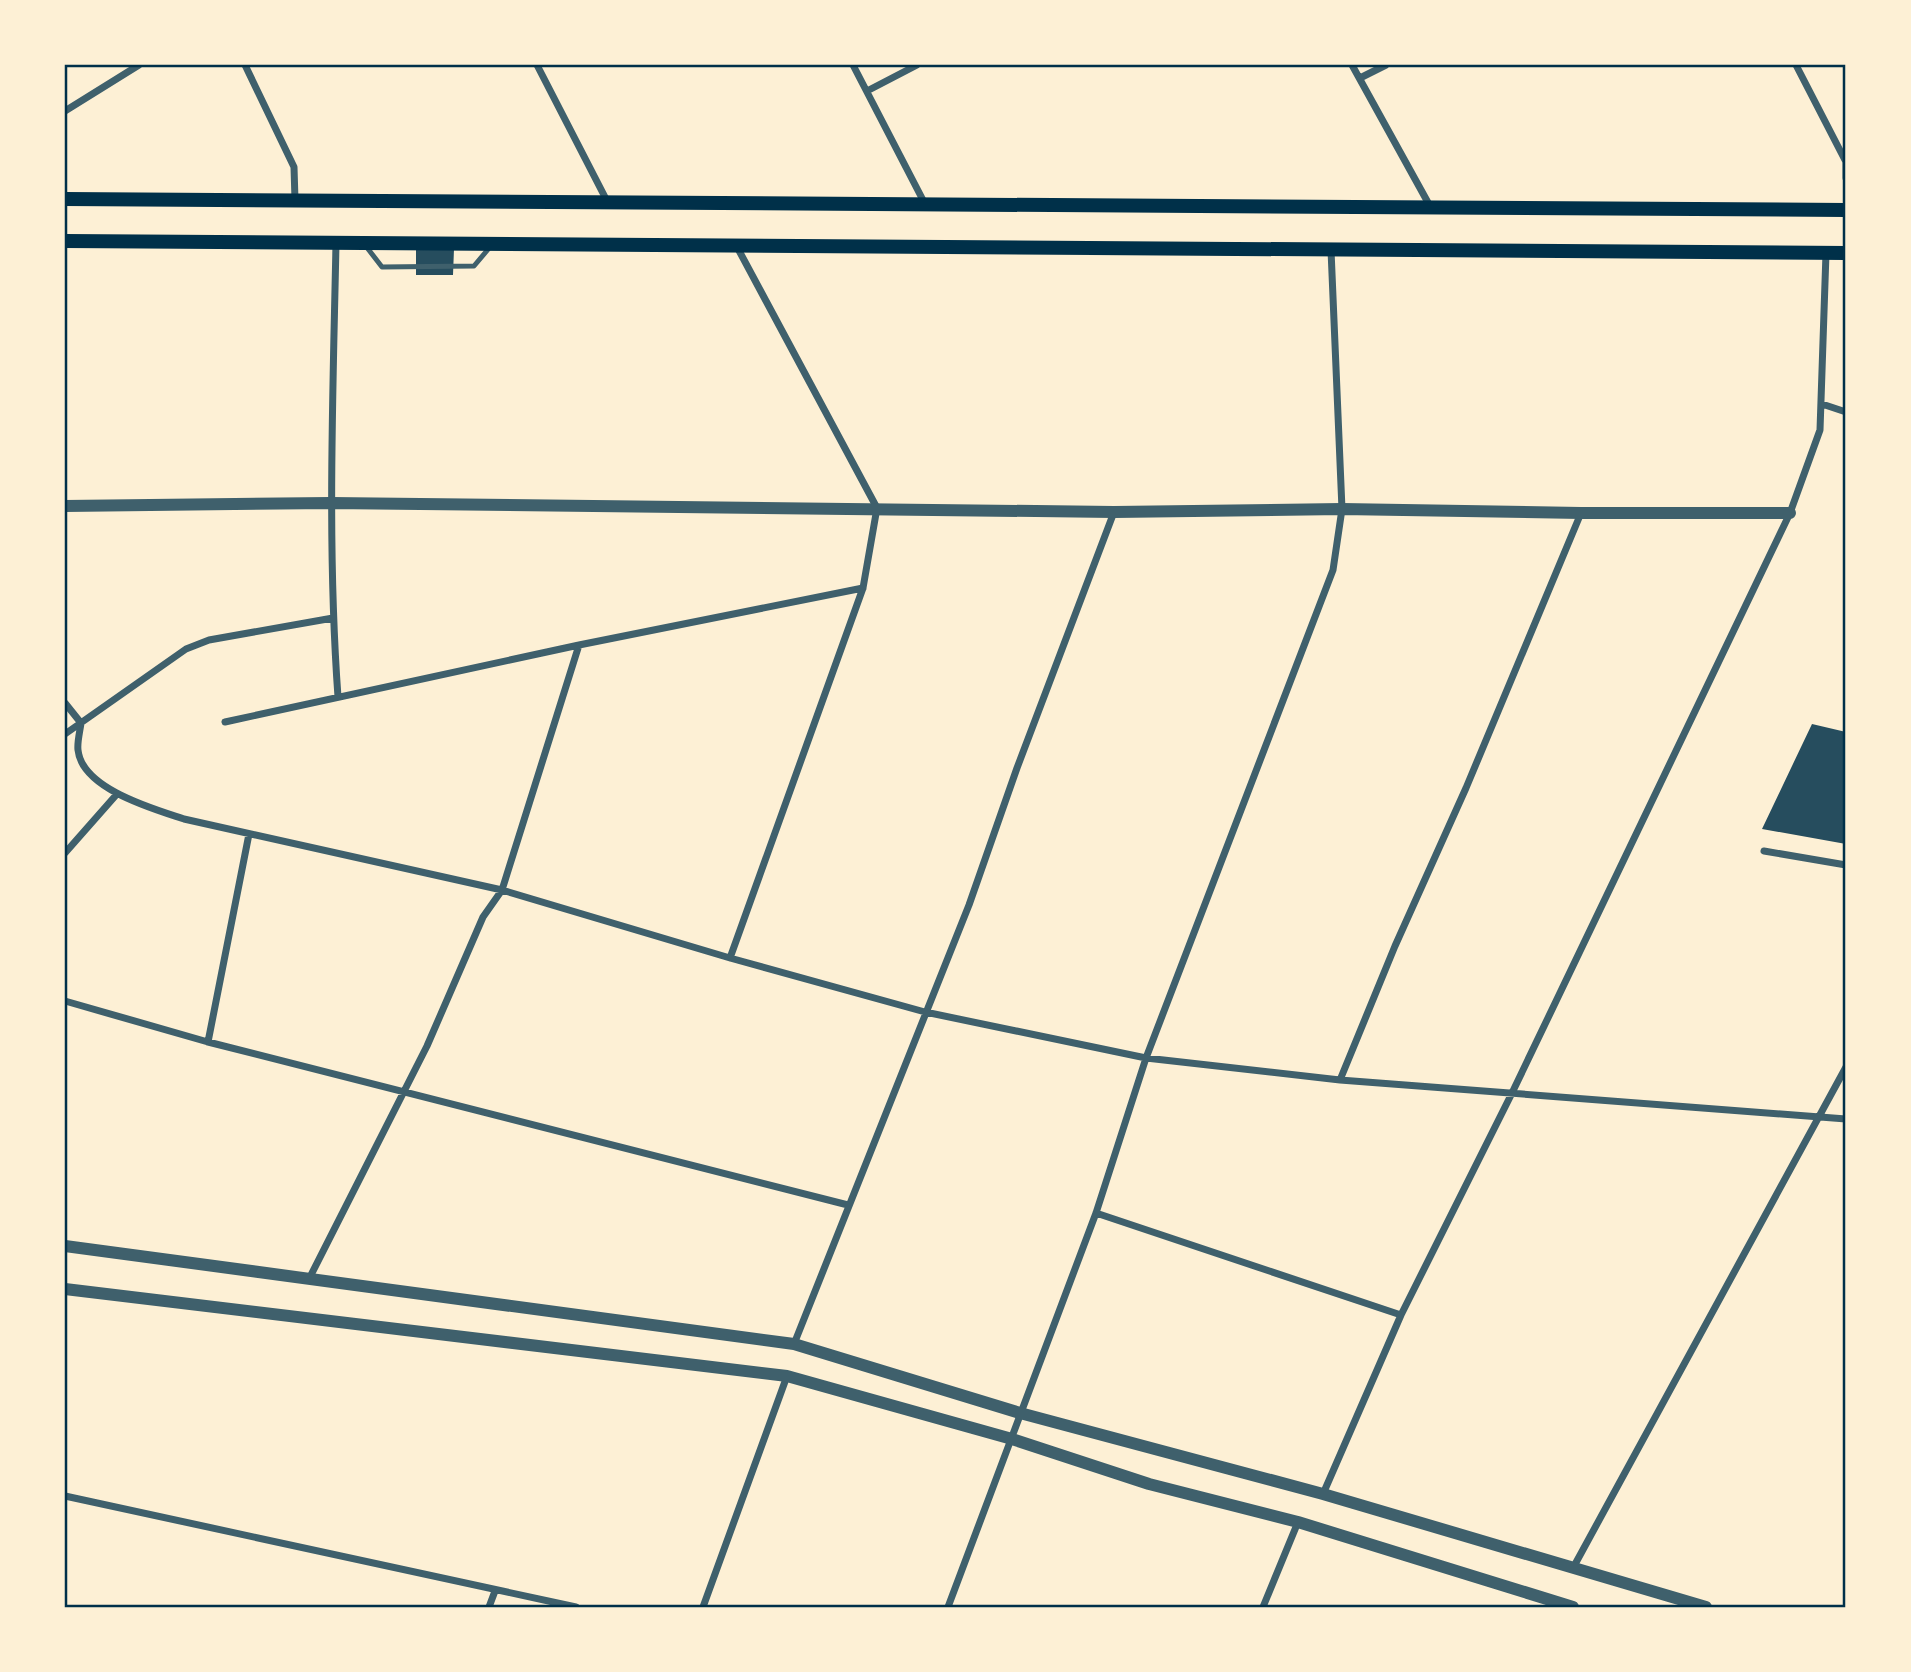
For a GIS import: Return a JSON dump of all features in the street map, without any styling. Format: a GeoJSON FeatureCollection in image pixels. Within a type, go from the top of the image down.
{"type":"FeatureCollection","features":[{"type":"Feature","properties":{"kind":"main road"},"geometry":{"type":"LineString","coordinates":[[65,199],[1846,210]]}},
{"type":"Feature","properties":{"kind":"main road"},"geometry":{"type":"LineString","coordinates":[[65,241],[1846,253]]}},
{"type":"Feature","properties":{"kind":"street"},"geometry":{"type":"LineString","coordinates":[[65,111],[139,65]]}},
{"type":"Feature","properties":{"kind":"street"},"geometry":{"type":"LineString","coordinates":[[245,65],[294,166],[295,200]]}},
{"type":"Feature","properties":{"kind":"street"},"geometry":{"type":"LineString","coordinates":[[537,65],[608,202]]}},
{"type":"Feature","properties":{"kind":"street"},"geometry":{"type":"LineString","coordinates":[[853,65],[925,204]]}},
{"type":"Feature","properties":{"kind":"street"},"geometry":{"type":"LineString","coordinates":[[867,91],[917,65]]}},
{"type":"Feature","properties":{"kind":"street"},"geometry":{"type":"LineString","coordinates":[[1352,65],[1431,208]]}},
{"type":"Feature","properties":{"kind":"street"},"geometry":{"type":"LineString","coordinates":[[1360,78],[1386,65]]}},
{"type":"Feature","properties":{"kind":"street"},"geometry":{"type":"LineString","coordinates":[[1796,65],[1846,162],[1846,178]]}},
{"type":"Feature","properties":{"kind":"street"},"geometry":{"type":"LineString","coordinates":[[336,243],[331,502],[333,618],[338,697]]}},
{"type":"Feature","properties":{"kind":"street"},"geometry":{"type":"LineString","coordinates":[[730,958],[863,588],[877,508],[736,245]]}},
{"type":"Feature","properties":{"kind":"street"},"geometry":{"type":"LineString","coordinates":[[948,1607],[1096,1213],[1146,1058],[1333,570],[1342,509],[1331,250]]}},
{"type":"Feature","properties":{"kind":"street"},"geometry":{"type":"LineString","coordinates":[[1323,1494],[1401,1315],[1512,1093],[1790,513],[1820,430],[1826,253]]}},
{"type":"Feature","properties":{"kind":"street"},"geometry":{"type":"LineString","coordinates":[[1822,404],[1846,412]]}},
{"type":"Feature","properties":{"kind":"street"},"geometry":{"type":"LineString","coordinates":[[65,506],[331,502],[1114,512],[1342,509],[1790,513]]}},
{"type":"Feature","properties":{"kind":"street"},"geometry":{"type":"LineString","coordinates":[[794,1343],[969,905],[1017,768],[1114,512]]}},
{"type":"Feature","properties":{"kind":"street"},"geometry":{"type":"LineString","coordinates":[[1340,1080],[1581,513]]}},
{"type":"Feature","properties":{"kind":"street"},"geometry":{"type":"LineString","coordinates":[[225,722],[579,645],[863,588]]}},
{"type":"Feature","properties":{"kind":"street"},"geometry":{"type":"LineString","coordinates":[[65,734],[186,649],[209,640],[333,618]]}},
{"type":"Feature","properties":{"kind":"street"},"geometry":{"type":"LineString","coordinates":[[310,1277],[428,1046],[482,917],[502,890],[579,645]]}},
{"type":"Feature","properties":{"kind":"street"},"geometry":{"type":"LineString","coordinates":[[65,703],[80,723],[78,752],[88,770],[105,787],[184,819],[502,890],[730,958],[925,1012],[1146,1058],[1340,1080],[1846,1119]]}},
{"type":"Feature","properties":{"kind":"street"},"geometry":{"type":"LineString","coordinates":[[65,853],[117,794]]}},
{"type":"Feature","properties":{"kind":"street"},"geometry":{"type":"LineString","coordinates":[[208,1042],[249,834]]}},
{"type":"Feature","properties":{"kind":"street"},"geometry":{"type":"LineString","coordinates":[[1764,851],[1846,865]]}},
{"type":"Feature","properties":{"kind":"street"},"geometry":{"type":"LineString","coordinates":[[65,1001],[208,1042],[848,1205]]}},
{"type":"Feature","properties":{"kind":"street"},"geometry":{"type":"LineString","coordinates":[[1572,1569],[1846,1067]]}},
{"type":"Feature","properties":{"kind":"street"},"geometry":{"type":"LineString","coordinates":[[1096,1213],[1401,1315]]}},
{"type":"Feature","properties":{"kind":"street"},"geometry":{"type":"LineString","coordinates":[[65,1246],[794,1343],[1020,1413],[1323,1494],[1706,1607]]}},
{"type":"Feature","properties":{"kind":"street"},"geometry":{"type":"LineString","coordinates":[[65,1289],[788,1376],[1012,1439],[1149,1484],[1298,1522],[1549,1604],[1573,1607]]}},
{"type":"Feature","properties":{"kind":"street"},"geometry":{"type":"LineString","coordinates":[[703,1607],[788,1376]]}},
{"type":"Feature","properties":{"kind":"street"},"geometry":{"type":"LineString","coordinates":[[65,1496],[576,1607]]}},
{"type":"Feature","properties":{"kind":"street"},"geometry":{"type":"LineString","coordinates":[[1263,1607],[1298,1522]]}},
{"type":"Feature","properties":{"kind":"street"},"geometry":{"type":"LineString","coordinates":[[489,1607],[495,1591]]}},
{"type":"Feature","properties":{"kind":"lane"},"geometry":{"type":"LineString","coordinates":[[363,243],[382,267],[474,266],[492,244]]}},
{"type":"Feature","properties":{"kind":"building"},"geometry":{"type":"Polygon","coordinates":[[[416,249],[454,249],[453,275],[416,275],[416,249]]]}},
{"type":"Feature","properties":{"kind":"building"},"geometry":{"type":"Polygon","coordinates":[[[1812,724],[1846,732],[1846,844],[1762,829],[1812,724]]]}}]}
